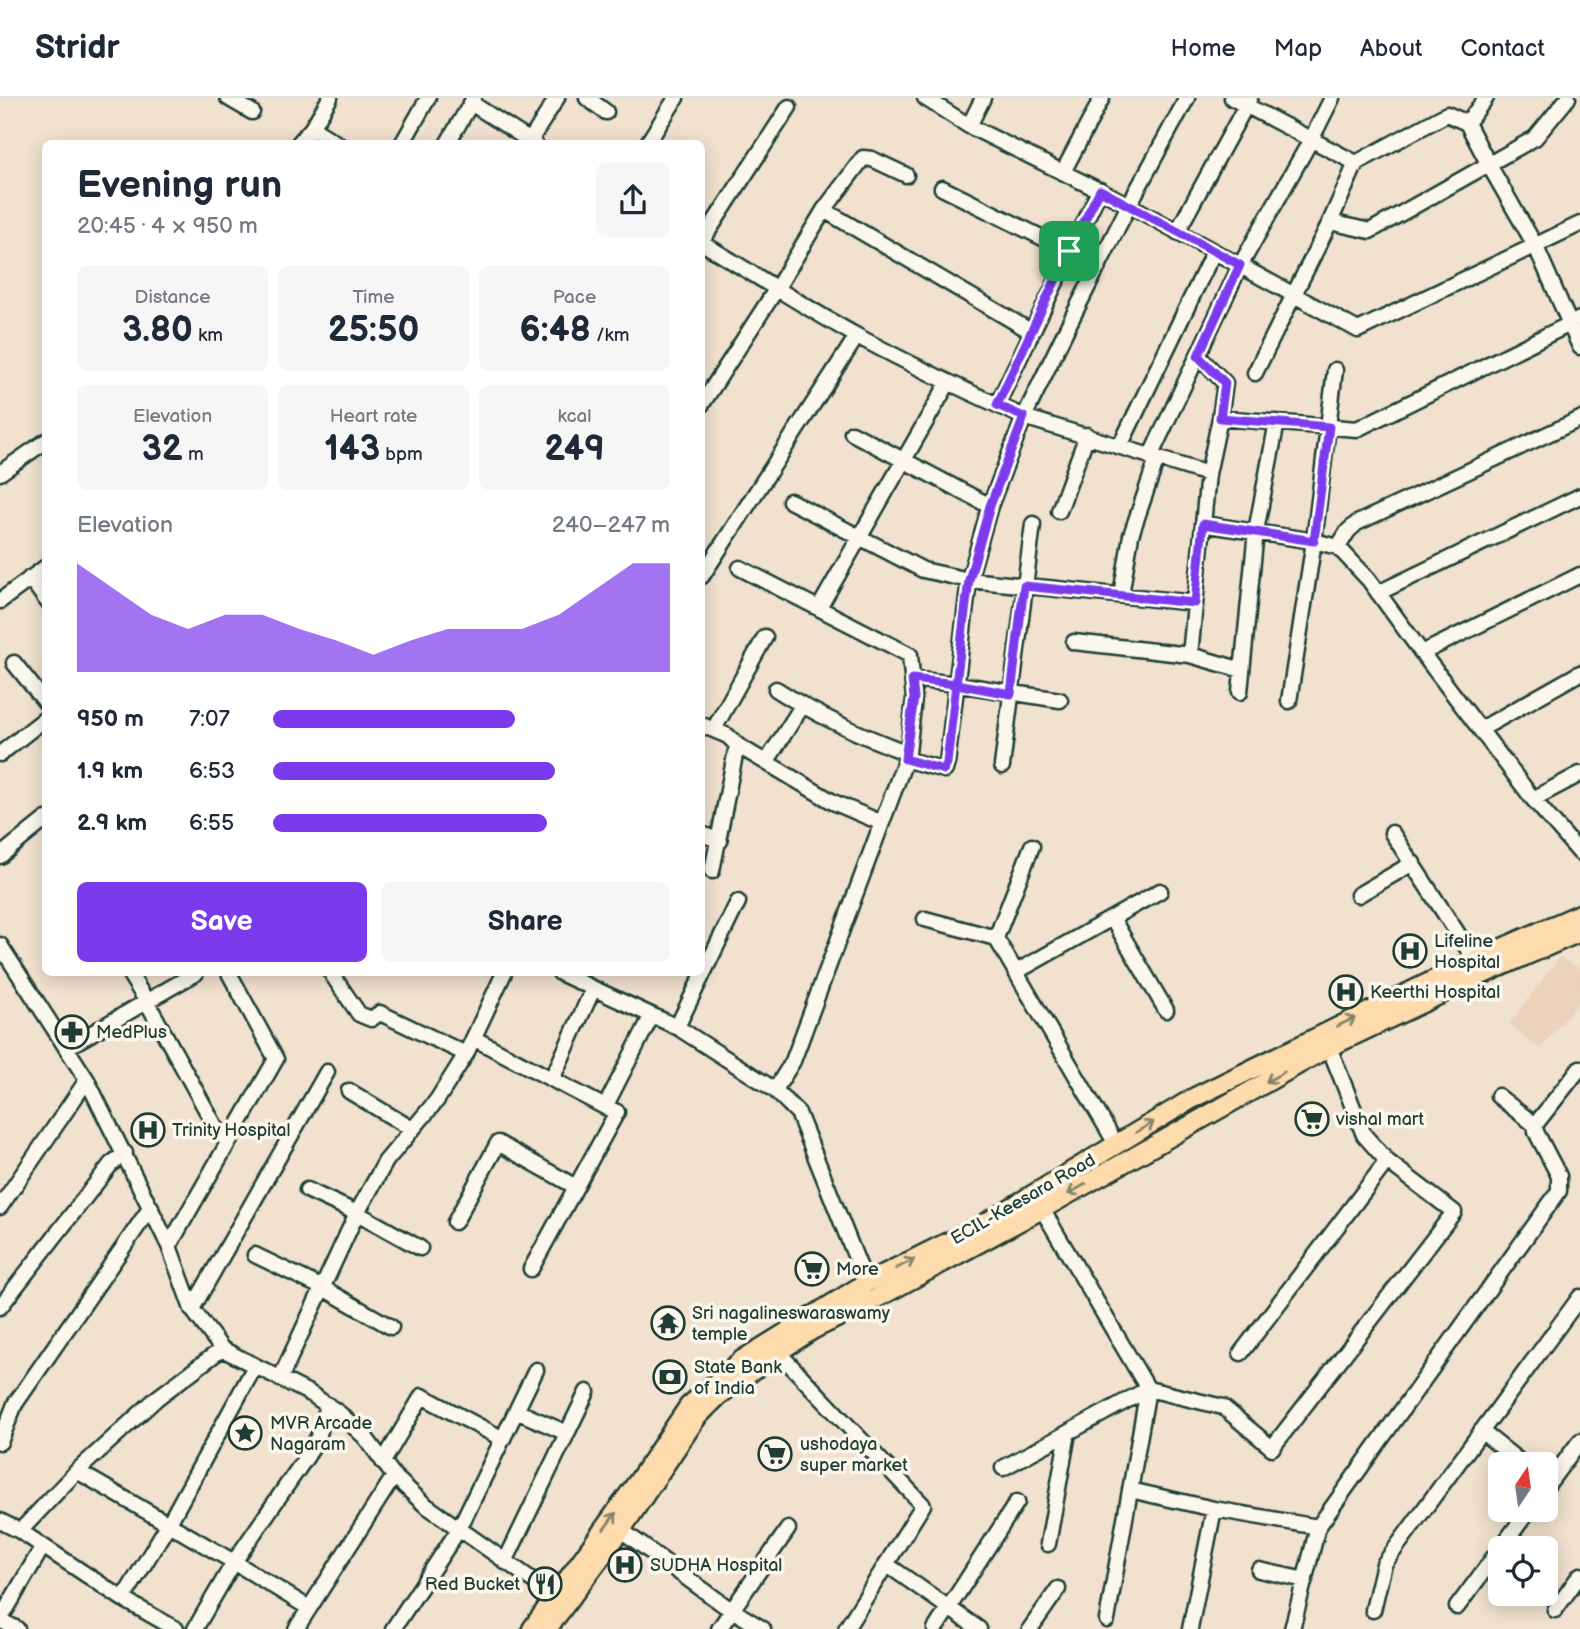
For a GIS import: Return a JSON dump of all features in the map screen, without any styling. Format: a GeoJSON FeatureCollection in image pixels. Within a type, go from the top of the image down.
{"type":"FeatureCollection","features":[{"type":"Feature","properties":{"kind":"main road","name":"ECIL-Keesara Road"},"geometry":{"type":"LineString","coordinates":[[560,1599],[689,1406],[742,1360],[866,1283],[1042,1209],[1329,1047],[1574,933],[1580,914]]}},
{"type":"Feature","properties":{"kind":"main road","name":"ECIL-Keesara Road"},"geometry":{"type":"LineString","coordinates":[[560,1599],[621,1530],[697,1417],[718,1395],[811,1330],[874,1299],[963,1243],[984,1224],[1195,1097],[1475,960],[1574,933]]}},
{"type":"Feature","properties":{"kind":"main road"},"geometry":{"type":"LineString","coordinates":[[532,1629],[560,1599]]}},
{"type":"Feature","properties":{"kind":"main road"},"geometry":{"type":"LineString","coordinates":[[547,1629],[560,1599]]}},
{"type":"Feature","properties":{"kind":"street"},"geometry":{"type":"LineString","coordinates":[[228,98],[252,112]]}},
{"type":"Feature","properties":{"kind":"street"},"geometry":{"type":"LineString","coordinates":[[302,140],[330,98]]}},
{"type":"Feature","properties":{"kind":"street"},"geometry":{"type":"LineString","coordinates":[[404,140],[428,98]]}},
{"type":"Feature","properties":{"kind":"street"},"geometry":{"type":"LineString","coordinates":[[533,140],[557,98]]}},
{"type":"Feature","properties":{"kind":"street"},"geometry":{"type":"LineString","coordinates":[[587,98],[606,112]]}},
{"type":"Feature","properties":{"kind":"street"},"geometry":{"type":"LineString","coordinates":[[649,140],[676,98]]}},
{"type":"Feature","properties":{"kind":"street"},"geometry":{"type":"LineString","coordinates":[[925,98],[969,126],[1129,205],[1358,330],[1580,224]]}},
{"type":"Feature","properties":{"kind":"street"},"geometry":{"type":"LineString","coordinates":[[969,126],[983,98]]}},
{"type":"Feature","properties":{"kind":"street"},"geometry":{"type":"LineString","coordinates":[[1063,172],[1102,98]]}},
{"type":"Feature","properties":{"kind":"street"},"geometry":{"type":"LineString","coordinates":[[776,689],[802,706],[861,735],[944,770],[969,580],[990,506],[1024,417],[1129,205],[1187,98]]}},
{"type":"Feature","properties":{"kind":"street"},"geometry":{"type":"LineString","coordinates":[[1232,98],[1248,101],[1356,163]]}},
{"type":"Feature","properties":{"kind":"street"},"geometry":{"type":"LineString","coordinates":[[1121,595],[1131,535],[1154,458],[1240,265],[1332,98]]}},
{"type":"Feature","properties":{"kind":"street"},"geometry":{"type":"LineString","coordinates":[[1467,122],[1486,98]]}},
{"type":"Feature","properties":{"kind":"street"},"geometry":{"type":"LineString","coordinates":[[1330,222],[1370,231],[1535,138],[1568,98]]}},
{"type":"Feature","properties":{"kind":"street"},"geometry":{"type":"LineString","coordinates":[[449,140],[473,101],[527,140]]}},
{"type":"Feature","properties":{"kind":"street"},"geometry":{"type":"LineString","coordinates":[[1177,232],[1248,101]]}},
{"type":"Feature","properties":{"kind":"street"},"geometry":{"type":"LineString","coordinates":[[705,237],[789,107]]}},
{"type":"Feature","properties":{"kind":"street"},"geometry":{"type":"LineString","coordinates":[[1255,373],[1330,222],[1356,163],[1447,114],[1467,122],[1575,322],[1580,347]]}},
{"type":"Feature","properties":{"kind":"street"},"geometry":{"type":"LineString","coordinates":[[312,128],[332,140]]}},
{"type":"Feature","properties":{"kind":"street"},"geometry":{"type":"LineString","coordinates":[[705,399],[824,210],[863,158],[872,159],[906,175]]}},
{"type":"Feature","properties":{"kind":"street"},"geometry":{"type":"LineString","coordinates":[[942,188],[1069,251]]}},
{"type":"Feature","properties":{"kind":"street"},"geometry":{"type":"LineString","coordinates":[[997,405],[1100,190]]}},
{"type":"Feature","properties":{"kind":"street"},"geometry":{"type":"LineString","coordinates":[[824,210],[1032,332]]}},
{"type":"Feature","properties":{"kind":"street"},"geometry":{"type":"LineString","coordinates":[[705,244],[857,336],[948,383],[1024,417],[1208,474]]}},
{"type":"Feature","properties":{"kind":"street"},"geometry":{"type":"LineString","coordinates":[[1120,446],[1214,251]]}},
{"type":"Feature","properties":{"kind":"street"},"geometry":{"type":"LineString","coordinates":[[1220,418],[1357,429],[1575,322]]}},
{"type":"Feature","properties":{"kind":"street"},"geometry":{"type":"LineString","coordinates":[[705,571],[857,336]]}},
{"type":"Feature","properties":{"kind":"street"},"geometry":{"type":"LineString","coordinates":[[1190,655],[1208,474],[1225,383],[1198,356]]}},
{"type":"Feature","properties":{"kind":"street"},"geometry":{"type":"LineString","coordinates":[[1289,701],[1314,541],[1335,370]]}},
{"type":"Feature","properties":{"kind":"street"},"geometry":{"type":"LineString","coordinates":[[819,608],[948,383]]}},
{"type":"Feature","properties":{"kind":"street"},"geometry":{"type":"LineString","coordinates":[[1338,547],[1357,523],[1580,419]]}},
{"type":"Feature","properties":{"kind":"street"},"geometry":{"type":"LineString","coordinates":[[1240,692],[1256,531],[1277,422]]}},
{"type":"Feature","properties":{"kind":"street"},"geometry":{"type":"LineString","coordinates":[[852,433],[990,506]]}},
{"type":"Feature","properties":{"kind":"street"},"geometry":{"type":"LineString","coordinates":[[1059,511],[1087,435]]}},
{"type":"Feature","properties":{"kind":"street"},"geometry":{"type":"LineString","coordinates":[[0,473],[42,444]]}},
{"type":"Feature","properties":{"kind":"street"},"geometry":{"type":"LineString","coordinates":[[1378,593],[1580,496]]}},
{"type":"Feature","properties":{"kind":"street"},"geometry":{"type":"LineString","coordinates":[[790,501],[923,570],[969,580],[1195,603]]}},
{"type":"Feature","properties":{"kind":"street"},"geometry":{"type":"LineString","coordinates":[[1002,766],[1033,524]]}},
{"type":"Feature","properties":{"kind":"street"},"geometry":{"type":"LineString","coordinates":[[1203,524],[1338,547],[1378,593],[1533,799],[1580,853]]}},
{"type":"Feature","properties":{"kind":"street"},"geometry":{"type":"LineString","coordinates":[[740,568],[910,655],[914,698],[907,756],[793,1061],[775,1090]]}},
{"type":"Feature","properties":{"kind":"street"},"geometry":{"type":"LineString","coordinates":[[0,601],[42,570]]}},
{"type":"Feature","properties":{"kind":"street"},"geometry":{"type":"LineString","coordinates":[[1422,653],[1580,575]]}},
{"type":"Feature","properties":{"kind":"street"},"geometry":{"type":"LineString","coordinates":[[30,578],[42,594]]}},
{"type":"Feature","properties":{"kind":"street"},"geometry":{"type":"LineString","coordinates":[[765,636],[708,727],[728,736],[737,745],[833,802],[881,823]]}},
{"type":"Feature","properties":{"kind":"street"},"geometry":{"type":"LineString","coordinates":[[1074,642],[1190,655],[1242,670]]}},
{"type":"Feature","properties":{"kind":"street"},"geometry":{"type":"LineString","coordinates":[[14,663],[42,698]]}},
{"type":"Feature","properties":{"kind":"street"},"geometry":{"type":"LineString","coordinates":[[1481,729],[1580,673]]}},
{"type":"Feature","properties":{"kind":"street"},"geometry":{"type":"LineString","coordinates":[[912,679],[1060,701]]}},
{"type":"Feature","properties":{"kind":"street"},"geometry":{"type":"LineString","coordinates":[[767,761],[802,706]]}},
{"type":"Feature","properties":{"kind":"street"},"geometry":{"type":"LineString","coordinates":[[0,754],[42,721]]}},
{"type":"Feature","properties":{"kind":"street"},"geometry":{"type":"LineString","coordinates":[[712,871],[737,745]]}},
{"type":"Feature","properties":{"kind":"street"},"geometry":{"type":"LineString","coordinates":[[1533,799],[1580,774]]}},
{"type":"Feature","properties":{"kind":"street"},"geometry":{"type":"LineString","coordinates":[[0,856],[42,822]]}},
{"type":"Feature","properties":{"kind":"street"},"geometry":{"type":"LineString","coordinates":[[1392,833],[1475,960]]}},
{"type":"Feature","properties":{"kind":"street"},"geometry":{"type":"LineString","coordinates":[[705,835],[720,841]]}},
{"type":"Feature","properties":{"kind":"street"},"geometry":{"type":"LineString","coordinates":[[996,938],[1032,846]]}},
{"type":"Feature","properties":{"kind":"street"},"geometry":{"type":"LineString","coordinates":[[1358,895],[1413,863]]}},
{"type":"Feature","properties":{"kind":"street"},"geometry":{"type":"LineString","coordinates":[[1016,972],[1160,891]]}},
{"type":"Feature","properties":{"kind":"street"},"geometry":{"type":"LineString","coordinates":[[705,970],[738,902]]}},
{"type":"Feature","properties":{"kind":"street"},"geometry":{"type":"LineString","coordinates":[[1112,918],[1166,1010]]}},
{"type":"Feature","properties":{"kind":"street"},"geometry":{"type":"LineString","coordinates":[[925,919],[996,938],[1116,1144]]}},
{"type":"Feature","properties":{"kind":"street"},"geometry":{"type":"LineString","coordinates":[[2,954],[87,1080],[169,1246],[192,1309],[222,1349],[312,1394],[328,1405],[365,1437],[394,1476],[424,1504],[560,1599]]}},
{"type":"Feature","properties":{"kind":"street"},"geometry":{"type":"LineString","coordinates":[[131,976],[215,1126],[228,1143]]}},
{"type":"Feature","properties":{"kind":"street"},"geometry":{"type":"LineString","coordinates":[[66,1048],[191,976]]}},
{"type":"Feature","properties":{"kind":"street"},"geometry":{"type":"LineString","coordinates":[[169,1246],[276,1059],[231,976]]}},
{"type":"Feature","properties":{"kind":"street"},"geometry":{"type":"LineString","coordinates":[[333,976],[359,1014],[371,1020],[380,1013],[467,1054]]}},
{"type":"Feature","properties":{"kind":"street"},"geometry":{"type":"LineString","coordinates":[[280,1379],[357,1213],[386,1161],[437,1100],[467,1054],[503,976]]}},
{"type":"Feature","properties":{"kind":"street"},"geometry":{"type":"LineString","coordinates":[[566,976],[677,1027],[775,1090],[798,1113],[866,1283]]}},
{"type":"Feature","properties":{"kind":"street"},"geometry":{"type":"LineString","coordinates":[[677,1027],[702,976]]}},
{"type":"Feature","properties":{"kind":"street"},"geometry":{"type":"LineString","coordinates":[[552,1079],[593,989]]}},
{"type":"Feature","properties":{"kind":"street"},"geometry":{"type":"LineString","coordinates":[[606,1107],[651,1017]]}},
{"type":"Feature","properties":{"kind":"street"},"geometry":{"type":"LineString","coordinates":[[475,1039],[617,1112],[531,1269]]}},
{"type":"Feature","properties":{"kind":"street"},"geometry":{"type":"LineString","coordinates":[[1003,1468],[1148,1389],[1223,1407],[1272,1448],[1454,1212],[1387,1161],[1364,1135],[1329,1047]]}},
{"type":"Feature","properties":{"kind":"street"},"geometry":{"type":"LineString","coordinates":[[1535,1125],[1580,1068]]}},
{"type":"Feature","properties":{"kind":"street"},"geometry":{"type":"LineString","coordinates":[[192,1309],[327,1072]]}},
{"type":"Feature","properties":{"kind":"street"},"geometry":{"type":"LineString","coordinates":[[0,1207],[87,1080]]}},
{"type":"Feature","properties":{"kind":"street"},"geometry":{"type":"LineString","coordinates":[[349,1091],[412,1129]]}},
{"type":"Feature","properties":{"kind":"street"},"geometry":{"type":"LineString","coordinates":[[1292,1629],[1318,1527],[1559,1191],[1559,1176],[1535,1125],[1498,1096]]}},
{"type":"Feature","properties":{"kind":"street"},"geometry":{"type":"LineString","coordinates":[[455,1222],[498,1143],[576,1187]]}},
{"type":"Feature","properties":{"kind":"street"},"geometry":{"type":"LineString","coordinates":[[0,1307],[111,1164],[125,1153]]}},
{"type":"Feature","properties":{"kind":"street"},"geometry":{"type":"LineString","coordinates":[[1241,1353],[1387,1161]]}},
{"type":"Feature","properties":{"kind":"street"},"geometry":{"type":"LineString","coordinates":[[0,1180],[12,1189]]}},
{"type":"Feature","properties":{"kind":"street"},"geometry":{"type":"LineString","coordinates":[[307,1190],[357,1213],[420,1248]]}},
{"type":"Feature","properties":{"kind":"street"},"geometry":{"type":"LineString","coordinates":[[0,1442],[15,1404],[150,1206]]}},
{"type":"Feature","properties":{"kind":"street"},"geometry":{"type":"LineString","coordinates":[[1042,1209],[1148,1389],[1107,1620]]}},
{"type":"Feature","properties":{"kind":"street"},"geometry":{"type":"LineString","coordinates":[[255,1255],[323,1288],[390,1327]]}},
{"type":"Feature","properties":{"kind":"street"},"geometry":{"type":"LineString","coordinates":[[1373,1611],[1384,1564],[1580,1297]]}},
{"type":"Feature","properties":{"kind":"street"},"geometry":{"type":"LineString","coordinates":[[20,1531],[77,1471],[157,1398],[222,1349]]}},
{"type":"Feature","properties":{"kind":"street"},"geometry":{"type":"LineString","coordinates":[[778,1352],[923,1505],[846,1629]]}},
{"type":"Feature","properties":{"kind":"street"},"geometry":{"type":"LineString","coordinates":[[122,1599],[168,1525],[255,1366]]}},
{"type":"Feature","properties":{"kind":"street"},"geometry":{"type":"LineString","coordinates":[[393,1629],[459,1529],[536,1370]]}},
{"type":"Feature","properties":{"kind":"street"},"geometry":{"type":"LineString","coordinates":[[505,1562],[587,1392]]}},
{"type":"Feature","properties":{"kind":"street"},"geometry":{"type":"LineString","coordinates":[[383,1462],[422,1396],[503,1439]]}},
{"type":"Feature","properties":{"kind":"street"},"geometry":{"type":"LineString","coordinates":[[195,1629],[234,1562],[307,1456],[318,1437],[328,1405]]}},
{"type":"Feature","properties":{"kind":"street"},"geometry":{"type":"LineString","coordinates":[[516,1411],[567,1433]]}},
{"type":"Feature","properties":{"kind":"street"},"geometry":{"type":"LineString","coordinates":[[1481,1431],[1508,1452]]}},
{"type":"Feature","properties":{"kind":"street"},"geometry":{"type":"LineString","coordinates":[[1048,1544],[1068,1433]]}},
{"type":"Feature","properties":{"kind":"street"},"geometry":{"type":"LineString","coordinates":[[1558,1469],[1580,1441]]}},
{"type":"Feature","properties":{"kind":"street"},"geometry":{"type":"LineString","coordinates":[[77,1471],[309,1608]]}},
{"type":"Feature","properties":{"kind":"street"},"geometry":{"type":"LineString","coordinates":[[296,1629],[394,1476]]}},
{"type":"Feature","properties":{"kind":"street"},"geometry":{"type":"LineString","coordinates":[[1130,1490],[1318,1527]]}},
{"type":"Feature","properties":{"kind":"street"},"geometry":{"type":"LineString","coordinates":[[935,1629],[1017,1502]]}},
{"type":"Feature","properties":{"kind":"street"},"geometry":{"type":"LineString","coordinates":[[1190,1629],[1214,1508]]}},
{"type":"Feature","properties":{"kind":"street"},"geometry":{"type":"LineString","coordinates":[[0,1521],[20,1531],[122,1599],[176,1629]]}},
{"type":"Feature","properties":{"kind":"street"},"geometry":{"type":"LineString","coordinates":[[719,1629],[788,1529]]}},
{"type":"Feature","properties":{"kind":"street"},"geometry":{"type":"LineString","coordinates":[[621,1530],[732,1610],[763,1629]]}},
{"type":"Feature","properties":{"kind":"street"},"geometry":{"type":"LineString","coordinates":[[17,1629],[0,1620],[43,1546]]}},
{"type":"Feature","properties":{"kind":"street"},"geometry":{"type":"LineString","coordinates":[[886,1564],[979,1629]]}},
{"type":"Feature","properties":{"kind":"street"},"geometry":{"type":"LineString","coordinates":[[1457,1607],[1488,1565]]}},
{"type":"Feature","properties":{"kind":"street"},"geometry":{"type":"LineString","coordinates":[[1259,1570],[1305,1580]]}},
{"type":"Feature","properties":{"kind":"street"},"geometry":{"type":"LineString","coordinates":[[1555,1610],[1580,1575]]}},
{"type":"Feature","properties":{"kind":"street"},"geometry":{"type":"LineString","coordinates":[[1030,1629],[1058,1589]]}},
{"type":"Feature","properties":{"kind":"shaded area"},"geometry":{"type":"Polygon","coordinates":[[[1560,957],[1580,969],[1580,1000],[1540,1049],[1509,1024],[1560,957]]]}},
{"type":"Feature","properties":{"kind":"place","name":"Lifeline Hospital"},"geometry":{"type":"Point","coordinates":[1410,951]}},
{"type":"Feature","properties":{"kind":"place","name":"Keerthi Hospital"},"geometry":{"type":"Point","coordinates":[1346,992]}},
{"type":"Feature","properties":{"kind":"place","name":"MedPlus"},"geometry":{"type":"Point","coordinates":[72,1032]}},
{"type":"Feature","properties":{"kind":"place","name":"vishal mart"},"geometry":{"type":"Point","coordinates":[1312,1119]}},
{"type":"Feature","properties":{"kind":"place","name":"Trinity Hospital"},"geometry":{"type":"Point","coordinates":[148,1130]}},
{"type":"Feature","properties":{"kind":"place","name":"More"},"geometry":{"type":"Point","coordinates":[812,1269]}},
{"type":"Feature","properties":{"kind":"place","name":"Sri nagalineswaraswamy temple"},"geometry":{"type":"Point","coordinates":[668,1323]}},
{"type":"Feature","properties":{"kind":"place","name":"State Bank of India"},"geometry":{"type":"Point","coordinates":[670,1377]}},
{"type":"Feature","properties":{"kind":"place","name":"MVR Arcade Nagaram"},"geometry":{"type":"Point","coordinates":[245,1433]}},
{"type":"Feature","properties":{"kind":"place","name":"ushodaya super market"},"geometry":{"type":"Point","coordinates":[775,1454]}},
{"type":"Feature","properties":{"kind":"place","name":"SUDHA Hospital"},"geometry":{"type":"Point","coordinates":[625,1565]}},
{"type":"Feature","properties":{"kind":"place","name":"Red Bucket"},"geometry":{"type":"Point","coordinates":[545,1584]}},
{"type":"Feature","properties":{"kind":"route"},"geometry":{"type":"LineString","coordinates":[[1069,251],[997,405],[1024,417],[990,506],[969,580],[956,684],[912,679],[914,698],[905,759],[937,769],[944,770],[947,763],[956,684],[1011,694],[1024,586],[1195,603],[1203,524],[1314,541],[1329,427],[1220,418],[1225,383],[1198,356],[1240,265],[1100,190],[1069,251]]}}]}
